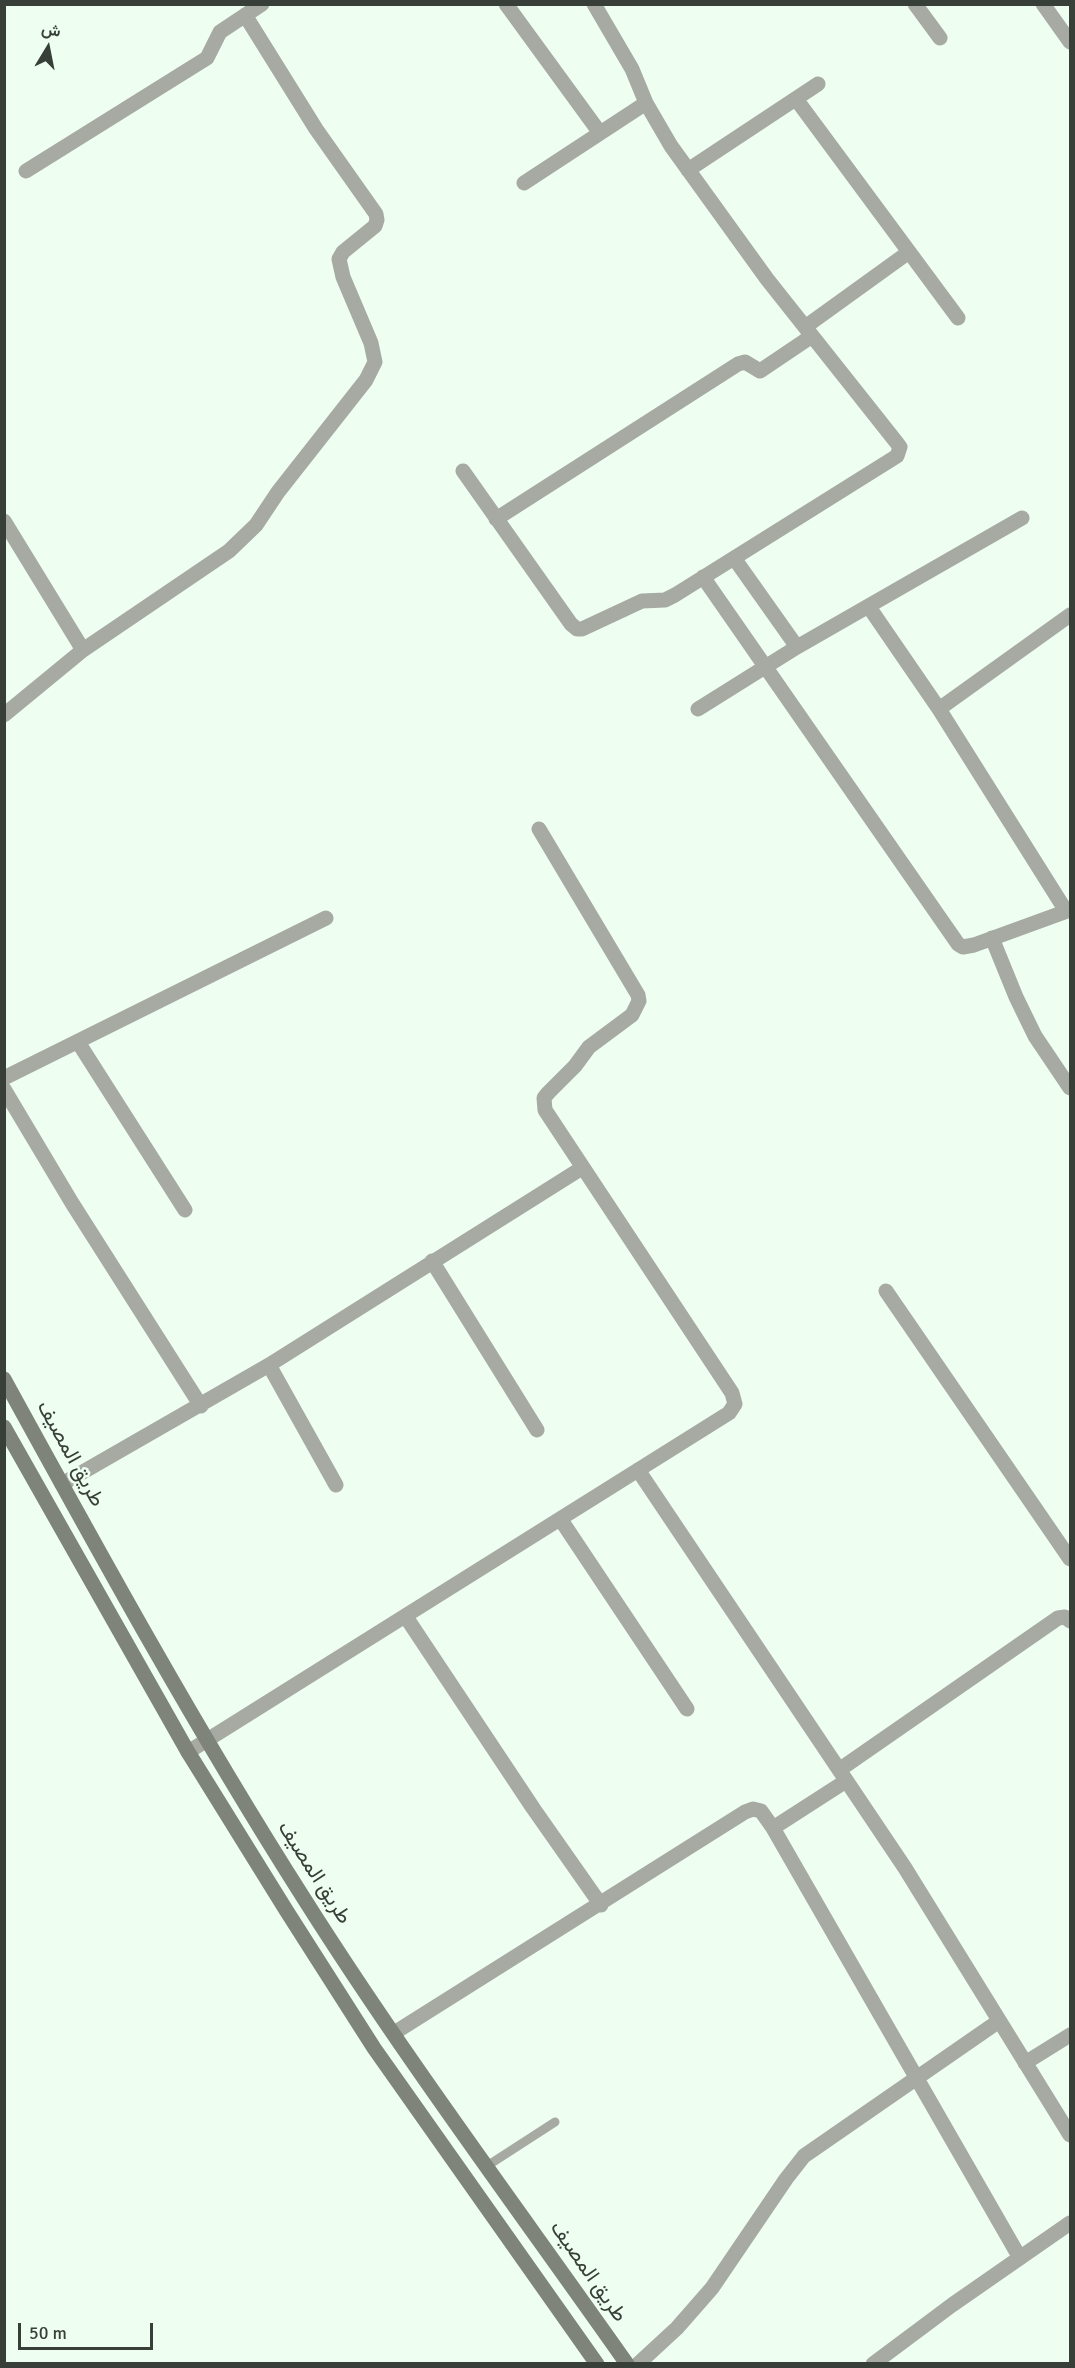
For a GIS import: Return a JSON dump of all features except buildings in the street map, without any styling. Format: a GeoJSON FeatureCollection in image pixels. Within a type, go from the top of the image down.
{"type":"FeatureCollection","features":[{"type":"Feature","properties":{"kind":"street"},"geometry":{"type":"LineString","coordinates":[[26,171],[207,58],[220,32],[262,4]]}},
{"type":"Feature","properties":{"kind":"street"},"geometry":{"type":"LineString","coordinates":[[506,4],[600,133]]}},
{"type":"Feature","properties":{"kind":"street"},"geometry":{"type":"LineString","coordinates":[[463,471],[571,624],[577,630],[582,630],[642,601],[665,600],[900,452],[897,443],[766,279],[667,140],[646,103],[632,69],[594,4]]}},
{"type":"Feature","properties":{"kind":"street"},"geometry":{"type":"LineString","coordinates":[[915,4],[940,38]]}},
{"type":"Feature","properties":{"kind":"street"},"geometry":{"type":"LineString","coordinates":[[1044,4],[1071,42]]}},
{"type":"Feature","properties":{"kind":"street"},"geometry":{"type":"LineString","coordinates":[[4,715],[83,650],[229,551],[245,537],[366,380],[375,362],[371,343],[339,268],[339,259],[343,252],[375,226],[376,214],[316,129],[245,15]]}},
{"type":"Feature","properties":{"kind":"street"},"geometry":{"type":"LineString","coordinates":[[688,170],[818,84]]}},
{"type":"Feature","properties":{"kind":"street"},"geometry":{"type":"LineString","coordinates":[[796,99],[958,318]]}},
{"type":"Feature","properties":{"kind":"street"},"geometry":{"type":"LineString","coordinates":[[524,183],[646,103]]}},
{"type":"Feature","properties":{"kind":"street"},"geometry":{"type":"LineString","coordinates":[[496,519],[738,363],[745,362],[760,371],[909,252]]}},
{"type":"Feature","properties":{"kind":"street"},"geometry":{"type":"LineString","coordinates":[[698,709],[797,647],[1022,518]]}},
{"type":"Feature","properties":{"kind":"street"},"geometry":{"type":"LineString","coordinates":[[4,521],[83,650]]}},
{"type":"Feature","properties":{"kind":"street"},"geometry":{"type":"LineString","coordinates":[[734,558],[797,647]]}},
{"type":"Feature","properties":{"kind":"street"},"geometry":{"type":"LineString","coordinates":[[703,577],[958,944],[968,947],[1068,910],[939,709],[869,607]]}},
{"type":"Feature","properties":{"kind":"street"},"geometry":{"type":"LineString","coordinates":[[939,709],[1071,615]]}},
{"type":"Feature","properties":{"kind":"street"},"geometry":{"type":"LineString","coordinates":[[188,1752],[561,1520],[733,1409],[735,1398],[545,1110],[544,1098],[575,1066],[589,1047],[632,1015],[639,1001],[638,995],[539,829]]}},
{"type":"Feature","properties":{"kind":"street"},"geometry":{"type":"LineString","coordinates":[[4,1078],[326,918]]}},
{"type":"Feature","properties":{"kind":"street"},"geometry":{"type":"LineString","coordinates":[[992,938],[1035,1036],[1071,1088]]}},
{"type":"Feature","properties":{"kind":"street"},"geometry":{"type":"LineString","coordinates":[[78,1042],[184,1210]]}},
{"type":"Feature","properties":{"kind":"street"},"geometry":{"type":"LineString","coordinates":[[4,1089],[72,1203],[201,1406]]}},
{"type":"Feature","properties":{"kind":"street"},"geometry":{"type":"LineString","coordinates":[[62,1484],[201,1406],[582,1168]]}},
{"type":"Feature","properties":{"kind":"street"},"geometry":{"type":"LineString","coordinates":[[432,1262],[537,1430]]}},
{"type":"Feature","properties":{"kind":"street"},"geometry":{"type":"LineString","coordinates":[[886,1292],[1071,1558]]}},
{"type":"Feature","properties":{"kind":"street"},"geometry":{"type":"LineString","coordinates":[[268,1365],[336,1485]]}},
{"type":"Feature","properties":{"kind":"street","name":"طريق المصيف"},"geometry":{"type":"LineString","coordinates":[[4,1379],[207,1742],[303,1898],[394,2033],[627,2364]]}},
{"type":"Feature","properties":{"kind":"street","name":"طريق المصيف"},"geometry":{"type":"LineString","coordinates":[[4,1427],[188,1752],[374,2048],[597,2364]]}},
{"type":"Feature","properties":{"kind":"street"},"geometry":{"type":"LineString","coordinates":[[638,1470],[905,1868],[1071,2135]]}},
{"type":"Feature","properties":{"kind":"street"},"geometry":{"type":"LineString","coordinates":[[561,1520],[687,1709]]}},
{"type":"Feature","properties":{"kind":"street"},"geometry":{"type":"LineString","coordinates":[[406,1617],[533,1808],[601,1905]]}},
{"type":"Feature","properties":{"kind":"street"},"geometry":{"type":"LineString","coordinates":[[772,1828],[1058,1618],[1065,1617],[1071,1621]]}},
{"type":"Feature","properties":{"kind":"street"},"geometry":{"type":"LineString","coordinates":[[394,2033],[746,1812],[753,1809],[761,1811],[1020,2258]]}},
{"type":"Feature","properties":{"kind":"street"},"geometry":{"type":"LineString","coordinates":[[638,2364],[677,2328],[712,2288],[804,2156],[999,2021]]}},
{"type":"Feature","properties":{"kind":"street"},"geometry":{"type":"LineString","coordinates":[[1025,2063],[1071,2035]]}},
{"type":"Feature","properties":{"kind":"street"},"geometry":{"type":"LineString","coordinates":[[873,2364],[952,2305],[1071,2223]]}},
{"type":"Feature","properties":{"kind":"lane"},"geometry":{"type":"LineString","coordinates":[[487,2166],[555,2122]]}}]}
